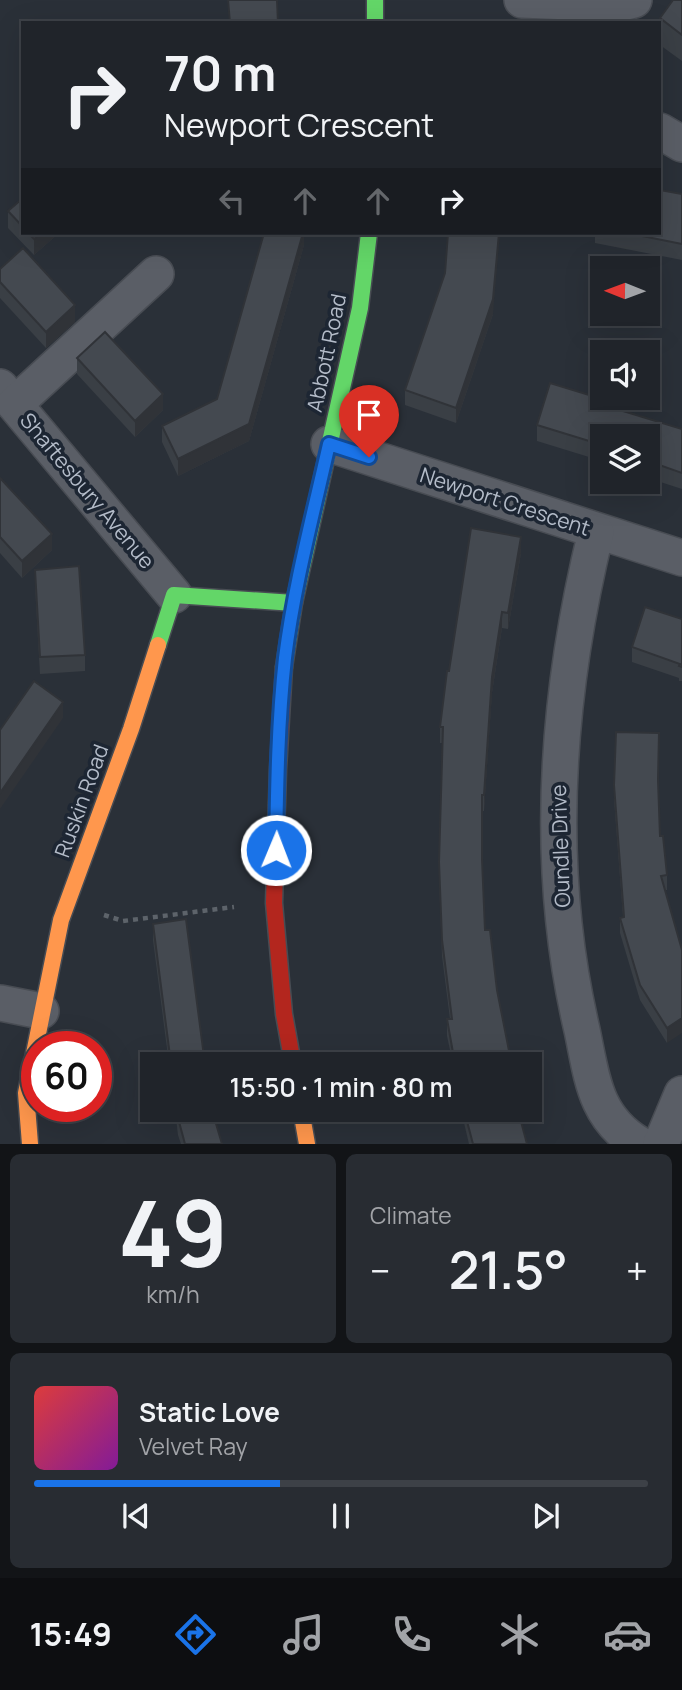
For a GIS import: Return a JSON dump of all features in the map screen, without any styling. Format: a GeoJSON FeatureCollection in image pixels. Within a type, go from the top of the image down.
{"type":"FeatureCollection","features":[{"type":"Feature","properties":{"kind":"main road"},"geometry":{"type":"LineString","coordinates":[[375,0],[375,21]]}},
{"type":"Feature","properties":{"kind":"main road","name":"Abbott Road"},"geometry":{"type":"LineString","coordinates":[[291,1052],[284,1014],[274,903],[285,659],[294,603],[360,307],[369,235]]}},
{"type":"Feature","properties":{"kind":"main road"},"geometry":{"type":"LineString","coordinates":[[174,594],[294,603]]}},
{"type":"Feature","properties":{"kind":"main road","name":"Ruskin Road"},"geometry":{"type":"LineString","coordinates":[[30,1144],[26,1093],[61,920],[131,729],[174,594]]}},
{"type":"Feature","properties":{"kind":"main road"},"geometry":{"type":"LineString","coordinates":[[302,1122],[307,1144]]}},
{"type":"Feature","properties":{"kind":"street"},"geometry":{"type":"LineString","coordinates":[[522,0],[617,9]]}},
{"type":"Feature","properties":{"kind":"street"},"geometry":{"type":"LineString","coordinates":[[661,132],[682,144]]}},
{"type":"Feature","properties":{"kind":"street"},"geometry":{"type":"LineString","coordinates":[[8,396],[156,274]]}},
{"type":"Feature","properties":{"kind":"street","name":"Shaftesbury Avenue"},"geometry":{"type":"LineString","coordinates":[[8,396],[174,594]]}},
{"type":"Feature","properties":{"kind":"street","name":"Newport Crescent"},"geometry":{"type":"LineString","coordinates":[[329,444],[682,558]]}},
{"type":"Feature","properties":{"kind":"street","name":"Oundle Drive"},"geometry":{"type":"LineString","coordinates":[[596,532],[580,597],[566,681],[558,777],[560,890],[577,1010],[596,1091],[609,1120],[625,1136],[639,1144]]}},
{"type":"Feature","properties":{"kind":"street"},"geometry":{"type":"LineString","coordinates":[[0,1003],[41,1011]]}},
{"type":"Feature","properties":{"kind":"street"},"geometry":{"type":"LineString","coordinates":[[661,1144],[682,1094]]}},
{"type":"Feature","properties":{"kind":"path"},"geometry":{"type":"LineString","coordinates":[[93,912],[123,921],[234,906]]}},
{"type":"Feature","properties":{"kind":"building"},"geometry":{"type":"Polygon","coordinates":[[[228,0],[277,0],[278,21],[230,21],[228,0]]]}},
{"type":"Feature","properties":{"kind":"building"},"geometry":{"type":"Polygon","coordinates":[[[673,0],[682,0],[682,35],[660,18],[673,0]]]}},
{"type":"Feature","properties":{"kind":"building"},"geometry":{"type":"Polygon","coordinates":[[[661,190],[682,194],[682,244],[637,235],[661,235],[661,190]]]}},
{"type":"Feature","properties":{"kind":"building"},"geometry":{"type":"Polygon","coordinates":[[[21,200],[21,225],[8,211],[21,200]]]}},
{"type":"Feature","properties":{"kind":"building"},"geometry":{"type":"Polygon","coordinates":[[[263,235],[302,235],[249,424],[178,459],[162,426],[217,399],[263,235]]]}},
{"type":"Feature","properties":{"kind":"building"},"geometry":{"type":"Polygon","coordinates":[[[448,235],[499,235],[493,299],[456,408],[405,390],[445,273],[448,235]]]}},
{"type":"Feature","properties":{"kind":"building"},"geometry":{"type":"Polygon","coordinates":[[[23,248],[75,305],[46,332],[0,282],[0,269],[23,248]]]}},
{"type":"Feature","properties":{"kind":"building"},"geometry":{"type":"Polygon","coordinates":[[[105,332],[163,394],[135,421],[77,358],[105,332]]]}},
{"type":"Feature","properties":{"kind":"building"},"geometry":{"type":"Polygon","coordinates":[[[550,383],[590,395],[590,410],[620,410],[682,429],[682,473],[660,465],[660,424],[590,424],[590,441],[537,425],[550,383]]]}},
{"type":"Feature","properties":{"kind":"building"},"geometry":{"type":"Polygon","coordinates":[[[0,478],[52,534],[22,561],[0,537],[0,478]]]}},
{"type":"Feature","properties":{"kind":"building"},"geometry":{"type":"Polygon","coordinates":[[[471,528],[521,537],[508,613],[502,612],[492,677],[482,795],[485,930],[490,930],[497,990],[509,1052],[453,1052],[447,1019],[452,1019],[442,940],[439,862],[443,727],[440,727],[471,528]]]}},
{"type":"Feature","properties":{"kind":"building"},"geometry":{"type":"Polygon","coordinates":[[[79,566],[85,655],[40,657],[35,570],[79,566]]]}},
{"type":"Feature","properties":{"kind":"building"},"geometry":{"type":"Polygon","coordinates":[[[645,607],[682,619],[682,667],[632,647],[645,607]]]}},
{"type":"Feature","properties":{"kind":"building"},"geometry":{"type":"Polygon","coordinates":[[[34,681],[63,702],[0,793],[0,730],[34,681]]]}},
{"type":"Feature","properties":{"kind":"building"},"geometry":{"type":"Polygon","coordinates":[[[616,732],[659,733],[660,836],[663,836],[667,875],[661,876],[682,950],[682,1018],[667,1028],[640,985],[620,918],[624,917],[614,785],[616,732]]]}},
{"type":"Feature","properties":{"kind":"building"},"geometry":{"type":"Polygon","coordinates":[[[186,919],[203,1052],[169,1052],[153,924],[186,919]]]}},
{"type":"Feature","properties":{"kind":"building"},"geometry":{"type":"Polygon","coordinates":[[[179,1122],[216,1122],[222,1144],[185,1144],[179,1122]]]}},
{"type":"Feature","properties":{"kind":"building"},"geometry":{"type":"Polygon","coordinates":[[[467,1122],[521,1122],[527,1144],[473,1144],[467,1122]]]}},
{"type":"Feature","properties":{"kind":"traffic: fast"},"geometry":{"type":"LineString","coordinates":[[375,0],[375,21]]}},
{"type":"Feature","properties":{"kind":"traffic: fast"},"geometry":{"type":"LineString","coordinates":[[284,667],[294,603],[360,308],[369,235]]}},
{"type":"Feature","properties":{"kind":"traffic: fast"},"geometry":{"type":"LineString","coordinates":[[158,645],[174,595],[294,603]]}},
{"type":"Feature","properties":{"kind":"traffic: slow"},"geometry":{"type":"LineString","coordinates":[[30,1144],[26,1093],[61,920],[131,729],[158,645]]}},
{"type":"Feature","properties":{"kind":"traffic: slow"},"geometry":{"type":"LineString","coordinates":[[303,1122],[307,1144]]}},
{"type":"Feature","properties":{"kind":"traffic: jam"},"geometry":{"type":"LineString","coordinates":[[284,667],[274,903],[284,1014],[291,1052]]}},
{"type":"Feature","properties":{"kind":"route"},"geometry":{"type":"LineString","coordinates":[[276,850],[285,659],[294,603],[329,444],[369,457]]}}]}
